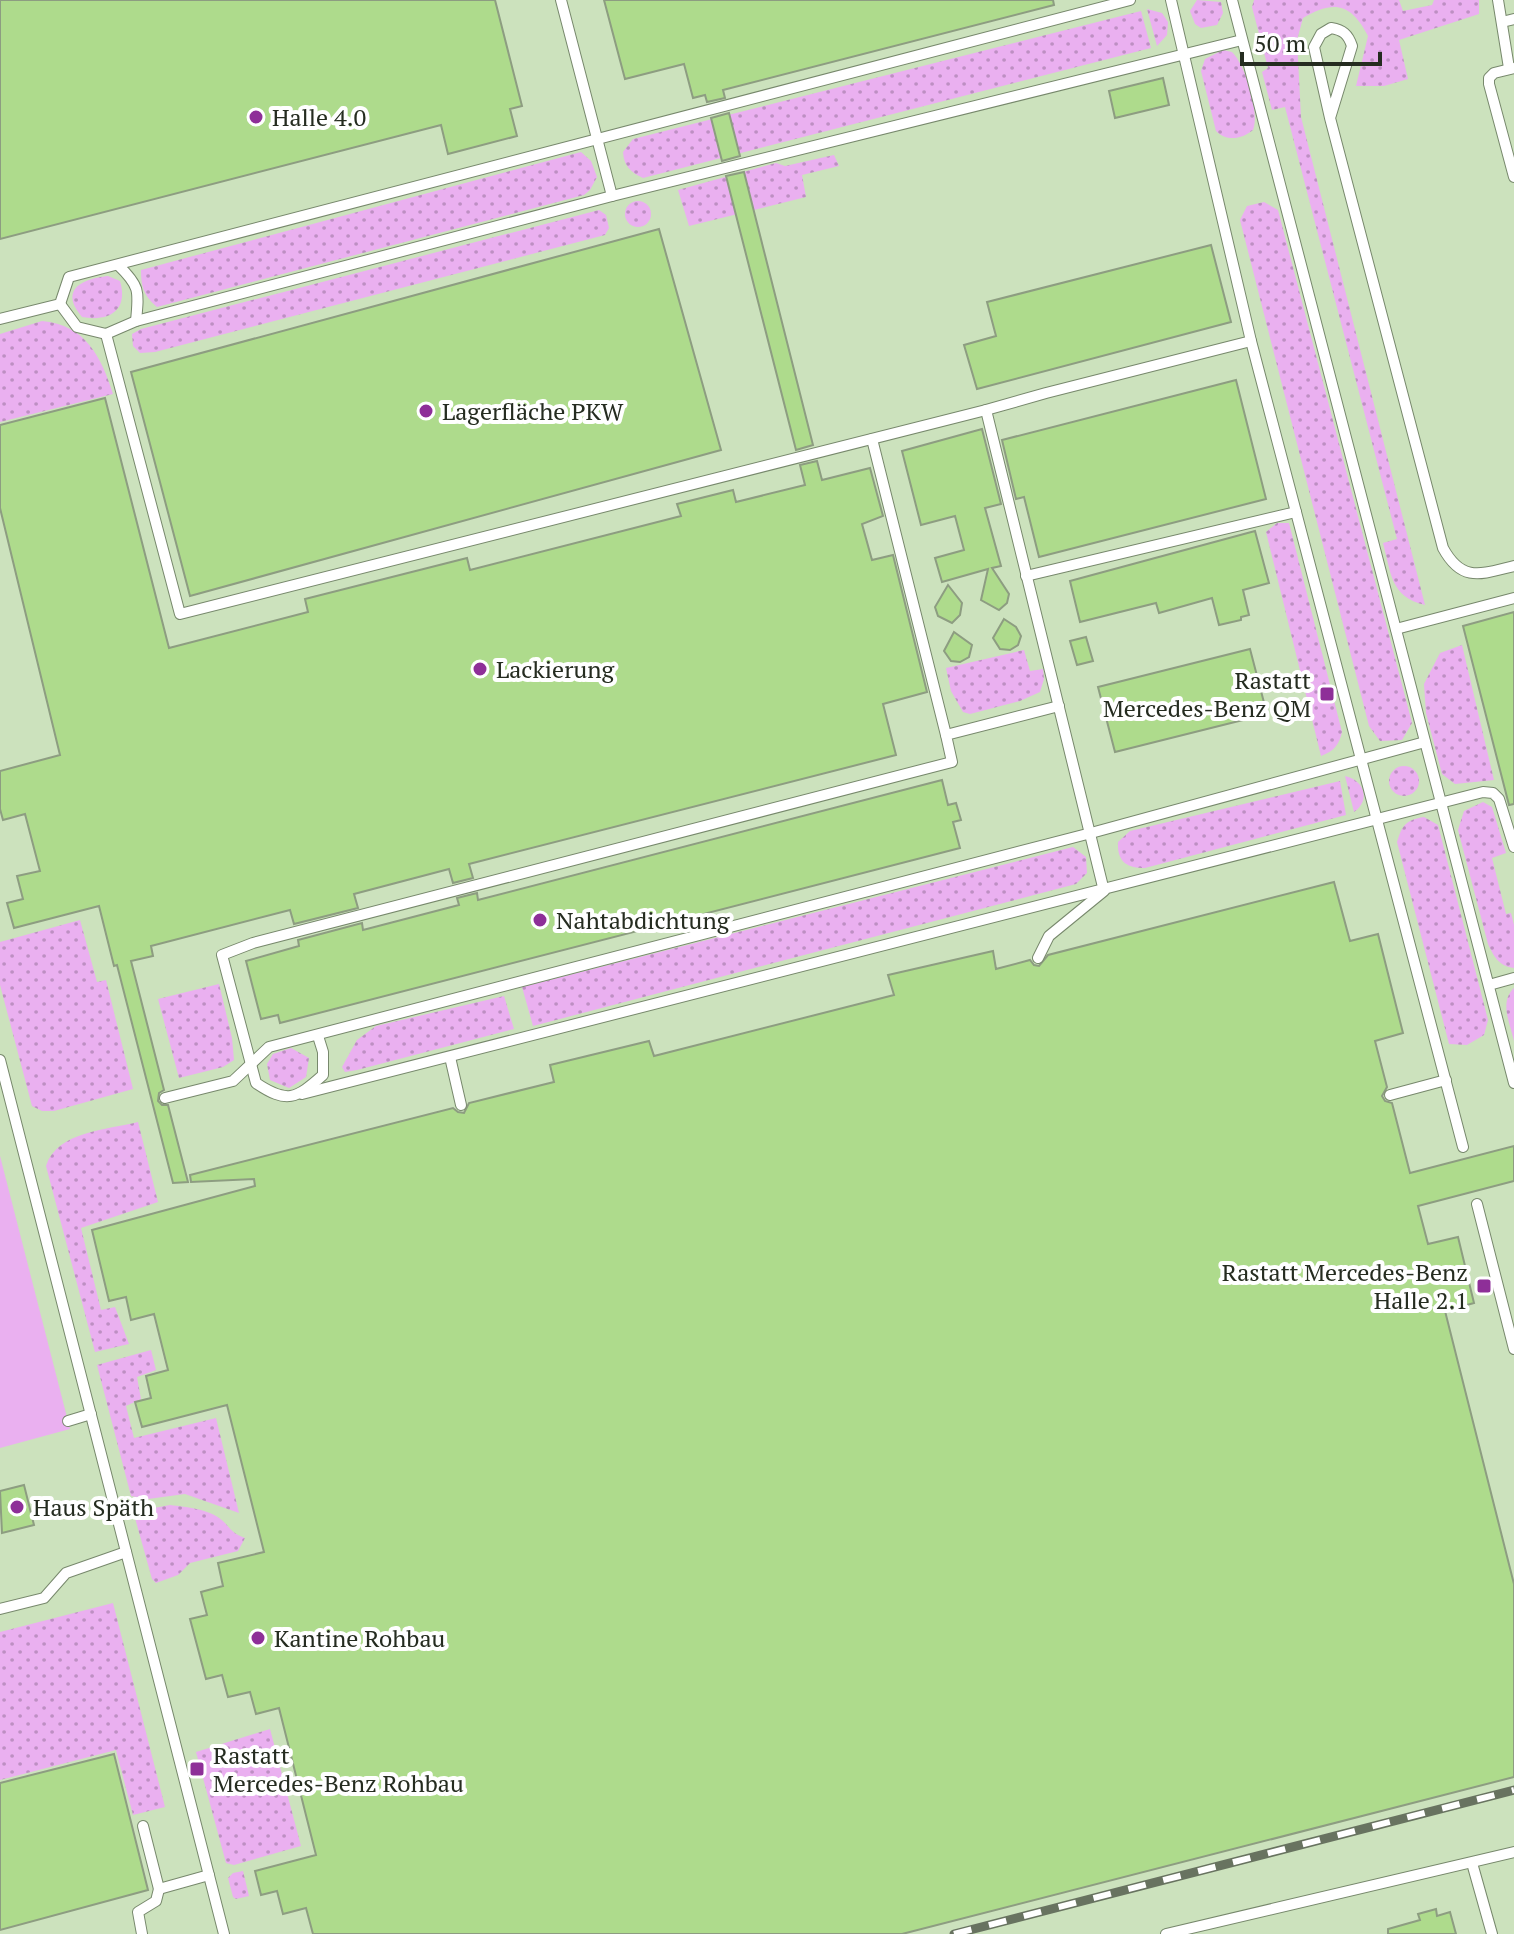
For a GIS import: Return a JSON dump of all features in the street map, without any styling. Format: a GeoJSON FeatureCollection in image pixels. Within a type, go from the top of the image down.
{"type":"FeatureCollection","features":[{"type":"Feature","properties":{"kind":"lane"},"geometry":{"type":"LineString","coordinates":[[561,0],[612,196]]}},
{"type":"Feature","properties":{"kind":"lane"},"geometry":{"type":"LineString","coordinates":[[60,304],[69,277],[1130,0]]}},
{"type":"Feature","properties":{"kind":"lane"},"geometry":{"type":"LineString","coordinates":[[1171,0],[1251,341],[1463,1147]]}},
{"type":"Feature","properties":{"kind":"lane"},"geometry":{"type":"LineString","coordinates":[[1232,0],[1514,1083]]}},
{"type":"Feature","properties":{"kind":"lane"},"geometry":{"type":"LineString","coordinates":[[1498,0],[1511,68],[1494,73],[1489,78],[1489,84],[1514,177]]}},
{"type":"Feature","properties":{"kind":"lane"},"geometry":{"type":"LineString","coordinates":[[1502,22],[1514,19]]}},
{"type":"Feature","properties":{"kind":"lane"},"geometry":{"type":"LineString","coordinates":[[1330,118],[1352,46],[1349,36],[1331,28],[1321,34],[1314,47],[1330,118],[1443,548],[1451,562],[1462,571],[1480,574],[1514,566]]}},
{"type":"Feature","properties":{"kind":"lane"},"geometry":{"type":"LineString","coordinates":[[60,304],[77,327],[106,334],[136,321],[612,196],[1242,40]]}},
{"type":"Feature","properties":{"kind":"lane"},"geometry":{"type":"LineString","coordinates":[[118,265],[135,281],[138,295],[136,321]]}},
{"type":"Feature","properties":{"kind":"lane"},"geometry":{"type":"LineString","coordinates":[[0,319],[60,304]]}},
{"type":"Feature","properties":{"kind":"lane"},"geometry":{"type":"LineString","coordinates":[[106,334],[180,614],[1251,341]]}},
{"type":"Feature","properties":{"kind":"lane"},"geometry":{"type":"LineString","coordinates":[[986,410],[1104,891]]}},
{"type":"Feature","properties":{"kind":"lane"},"geometry":{"type":"LineString","coordinates":[[872,439],[952,762],[253,943],[222,955],[256,1083],[276,1096],[302,1094],[1483,792],[1493,793],[1499,799],[1514,847]]}},
{"type":"Feature","properties":{"kind":"lane"},"geometry":{"type":"LineString","coordinates":[[1026,576],[1296,512]]}},
{"type":"Feature","properties":{"kind":"lane"},"geometry":{"type":"LineString","coordinates":[[1396,629],[1514,598]]}},
{"type":"Feature","properties":{"kind":"lane"},"geometry":{"type":"LineString","coordinates":[[946,735],[1059,706]]}},
{"type":"Feature","properties":{"kind":"lane"},"geometry":{"type":"LineString","coordinates":[[165,1098],[233,1081],[269,1047],[1091,833],[1425,742]]}},
{"type":"Feature","properties":{"kind":"lane"},"geometry":{"type":"LineString","coordinates":[[1038,958],[1049,936],[1104,891]]}},
{"type":"Feature","properties":{"kind":"lane"},"geometry":{"type":"LineString","coordinates":[[1489,985],[1514,978]]}},
{"type":"Feature","properties":{"kind":"lane"},"geometry":{"type":"LineString","coordinates":[[302,1094],[323,1075],[323,1052],[318,1036]]}},
{"type":"Feature","properties":{"kind":"lane"},"geometry":{"type":"LineString","coordinates":[[450,1057],[461,1105]]}},
{"type":"Feature","properties":{"kind":"lane"},"geometry":{"type":"LineString","coordinates":[[0,1060],[224,1934]]}},
{"type":"Feature","properties":{"kind":"lane"},"geometry":{"type":"LineString","coordinates":[[1390,1095],[1446,1080]]}},
{"type":"Feature","properties":{"kind":"lane"},"geometry":{"type":"LineString","coordinates":[[1477,1204],[1514,1349]]}},
{"type":"Feature","properties":{"kind":"lane"},"geometry":{"type":"LineString","coordinates":[[68,1421],[91,1414]]}},
{"type":"Feature","properties":{"kind":"lane"},"geometry":{"type":"LineString","coordinates":[[0,1609],[44,1598],[66,1573],[126,1552]]}},
{"type":"Feature","properties":{"kind":"lane"},"geometry":{"type":"LineString","coordinates":[[142,1934],[138,1912],[156,1901],[159,1889],[143,1826]]}},
{"type":"Feature","properties":{"kind":"lane"},"geometry":{"type":"LineString","coordinates":[[1166,1934],[1514,1852]]}},
{"type":"Feature","properties":{"kind":"lane"},"geometry":{"type":"LineString","coordinates":[[1472,1863],[1492,1934]]}},
{"type":"Feature","properties":{"kind":"lane"},"geometry":{"type":"LineString","coordinates":[[159,1889],[209,1875]]}},
{"type":"Feature","properties":{"kind":"shaded area"},"geometry":{"type":"Polygon","coordinates":[[[0,0],[1514,0],[1514,1934],[0,1934],[0,0]]]}},
{"type":"Feature","properties":{"kind":"shaded area"},"geometry":{"type":"Polygon","coordinates":[[[1197,0],[1221,2],[1223,13],[1217,25],[1201,28],[1195,24],[1190,11],[1197,0]]]}},
{"type":"Feature","properties":{"kind":"shaded area"},"geometry":{"type":"Polygon","coordinates":[[[1254,0],[1399,0],[1403,11],[1432,5],[1434,0],[1479,0],[1479,14],[1399,40],[1408,79],[1384,86],[1356,86],[1368,36],[1348,11],[1333,7],[1303,18],[1297,40],[1301,117],[1425,605],[1398,590],[1391,573],[1383,543],[1397,539],[1285,107],[1272,110],[1262,72],[1268,68],[1252,7],[1254,0]]]}},
{"type":"Feature","properties":{"kind":"shaded area"},"geometry":{"type":"Polygon","coordinates":[[[1147,9],[1162,13],[1168,22],[1167,35],[1157,46],[1147,9]]]}},
{"type":"Feature","properties":{"kind":"shaded area"},"geometry":{"type":"Polygon","coordinates":[[[1141,11],[1151,48],[643,178],[626,165],[623,152],[633,139],[1141,11]]]}},
{"type":"Feature","properties":{"kind":"shaded area"},"geometry":{"type":"Polygon","coordinates":[[[1223,50],[1232,52],[1242,67],[1254,112],[1253,130],[1234,138],[1216,131],[1201,71],[1205,59],[1223,50]]]}},
{"type":"Feature","properties":{"kind":"shaded area"},"geometry":{"type":"Polygon","coordinates":[[[581,152],[591,161],[597,177],[584,195],[157,307],[146,295],[143,286],[141,270],[581,152]]]}},
{"type":"Feature","properties":{"kind":"shaded area"},"geometry":{"type":"Polygon","coordinates":[[[834,155],[839,166],[802,175],[806,197],[689,226],[678,190],[776,163],[785,166],[834,155]]]}},
{"type":"Feature","properties":{"kind":"shaded area"},"geometry":{"type":"Polygon","coordinates":[[[638,201],[647,205],[651,214],[647,223],[638,227],[629,223],[625,214],[629,205],[638,201]]]}},
{"type":"Feature","properties":{"kind":"shaded area"},"geometry":{"type":"Polygon","coordinates":[[[1264,202],[1278,210],[1412,723],[1402,740],[1380,741],[1369,726],[1240,220],[1247,206],[1264,202]]]}},
{"type":"Feature","properties":{"kind":"shaded area"},"geometry":{"type":"Polygon","coordinates":[[[599,210],[606,215],[609,228],[605,235],[155,352],[140,353],[133,346],[132,334],[141,329],[599,210]]]}},
{"type":"Feature","properties":{"kind":"shaded area"},"geometry":{"type":"Polygon","coordinates":[[[108,276],[120,281],[122,300],[119,307],[108,316],[82,317],[73,300],[76,288],[89,280],[108,276]]]}},
{"type":"Feature","properties":{"kind":"shaded area"},"geometry":{"type":"Polygon","coordinates":[[[42,321],[70,329],[90,345],[113,394],[0,422],[0,334],[42,321]]]}},
{"type":"Feature","properties":{"kind":"shaded area"},"geometry":{"type":"Polygon","coordinates":[[[1277,523],[1289,523],[1342,732],[1335,747],[1321,756],[1266,532],[1277,523]]]}},
{"type":"Feature","properties":{"kind":"shaded area"},"geometry":{"type":"Polygon","coordinates":[[[1462,645],[1494,780],[1455,784],[1442,774],[1426,713],[1424,684],[1440,653],[1462,645]]]}},
{"type":"Feature","properties":{"kind":"shaded area"},"geometry":{"type":"Polygon","coordinates":[[[1024,650],[1030,671],[1043,669],[1040,692],[1020,701],[970,714],[963,712],[951,691],[946,668],[1024,650]]]}},
{"type":"Feature","properties":{"kind":"shaded area"},"geometry":{"type":"Polygon","coordinates":[[[1404,766],[1415,770],[1419,781],[1415,792],[1404,796],[1393,792],[1389,781],[1393,770],[1404,766]]]}},
{"type":"Feature","properties":{"kind":"shaded area"},"geometry":{"type":"Polygon","coordinates":[[[1345,776],[1357,782],[1363,791],[1362,802],[1354,812],[1345,776]]]}},
{"type":"Feature","properties":{"kind":"shaded area"},"geometry":{"type":"Polygon","coordinates":[[[1340,781],[1346,815],[1145,868],[1128,865],[1119,854],[1118,842],[1130,831],[1340,781]]]}},
{"type":"Feature","properties":{"kind":"shaded area"},"geometry":{"type":"Polygon","coordinates":[[[1483,802],[1492,807],[1506,853],[1492,858],[1506,914],[1511,913],[1514,925],[1514,968],[1498,960],[1488,944],[1458,830],[1464,811],[1483,802]]]}},
{"type":"Feature","properties":{"kind":"shaded area"},"geometry":{"type":"Polygon","coordinates":[[[1424,817],[1438,825],[1488,1020],[1484,1035],[1467,1045],[1449,1044],[1397,842],[1406,824],[1424,817]]]}},
{"type":"Feature","properties":{"kind":"shaded area"},"geometry":{"type":"Polygon","coordinates":[[[1073,847],[1086,857],[1087,873],[1076,884],[533,1026],[522,987],[1073,847]]]}},
{"type":"Feature","properties":{"kind":"shaded area"},"geometry":{"type":"Polygon","coordinates":[[[80,920],[97,982],[106,980],[133,1089],[54,1111],[42,1111],[32,1106],[0,985],[0,942],[80,920]]]}},
{"type":"Feature","properties":{"kind":"shaded area"},"geometry":{"type":"Polygon","coordinates":[[[219,984],[234,1060],[223,1067],[179,1078],[158,999],[219,984]]]}},
{"type":"Feature","properties":{"kind":"shaded area"},"geometry":{"type":"Polygon","coordinates":[[[1514,988],[1514,1041],[1506,1006],[1514,988]]]}},
{"type":"Feature","properties":{"kind":"shaded area"},"geometry":{"type":"Polygon","coordinates":[[[504,996],[514,1029],[357,1070],[345,1072],[342,1067],[357,1040],[376,1026],[504,996]]]}},
{"type":"Feature","properties":{"kind":"shaded area"},"geometry":{"type":"Polygon","coordinates":[[[291,1048],[309,1058],[306,1077],[289,1088],[270,1080],[267,1064],[273,1054],[291,1048]]]}},
{"type":"Feature","properties":{"kind":"shaded area"},"geometry":{"type":"Polygon","coordinates":[[[138,1122],[158,1202],[81,1228],[101,1310],[115,1307],[129,1344],[95,1352],[46,1166],[52,1154],[72,1139],[138,1122]]]}},
{"type":"Feature","properties":{"kind":"shaded area"},"geometry":{"type":"Polygon","coordinates":[[[0,1156],[70,1429],[0,1448],[0,1156]]]}},
{"type":"Feature","properties":{"kind":"shaded area"},"geometry":{"type":"Polygon","coordinates":[[[151,1350],[156,1370],[137,1377],[141,1399],[126,1406],[134,1438],[216,1418],[239,1513],[185,1494],[148,1499],[131,1496],[97,1365],[151,1350]]]}},
{"type":"Feature","properties":{"kind":"shaded area"},"geometry":{"type":"Polygon","coordinates":[[[170,1505],[199,1510],[220,1518],[245,1538],[238,1551],[190,1563],[178,1575],[156,1583],[152,1579],[135,1518],[138,1511],[170,1505]]]}},
{"type":"Feature","properties":{"kind":"shaded area"},"geometry":{"type":"Polygon","coordinates":[[[113,1603],[165,1807],[133,1815],[116,1750],[0,1780],[0,1632],[113,1603]]]}},
{"type":"Feature","properties":{"kind":"shaded area"},"geometry":{"type":"Polygon","coordinates":[[[270,1729],[301,1846],[234,1865],[226,1863],[196,1752],[270,1729]]]}},
{"type":"Feature","properties":{"kind":"shaded area"},"geometry":{"type":"Polygon","coordinates":[[[243,1871],[249,1896],[236,1899],[228,1878],[233,1873],[243,1871]]]}},
{"type":"Feature","properties":{"kind":"building","name":"Halle 4.0"},"geometry":{"type":"Polygon","coordinates":[[[0,0],[495,0],[522,106],[510,109],[517,136],[448,154],[441,125],[0,239],[0,0]]]}},
{"type":"Feature","properties":{"kind":"building"},"geometry":{"type":"Polygon","coordinates":[[[604,0],[1053,0],[1054,5],[723,90],[725,98],[707,102],[705,95],[693,98],[684,64],[625,79],[604,0]]]}},
{"type":"Feature","properties":{"kind":"building"},"geometry":{"type":"Polygon","coordinates":[[[1163,78],[1169,105],[1115,118],[1109,91],[1163,78]]]}},
{"type":"Feature","properties":{"kind":"building"},"geometry":{"type":"Polygon","coordinates":[[[729,113],[740,156],[722,161],[711,118],[729,113]]]}},
{"type":"Feature","properties":{"kind":"building"},"geometry":{"type":"Polygon","coordinates":[[[744,172],[813,445],[796,450],[726,176],[744,172]]]}},
{"type":"Feature","properties":{"kind":"building","name":"Lagerfläche PKW"},"geometry":{"type":"Polygon","coordinates":[[[659,229],[721,450],[190,596],[131,372],[659,229]]]}},
{"type":"Feature","properties":{"kind":"building"},"geometry":{"type":"Polygon","coordinates":[[[1211,245],[1231,322],[977,389],[964,345],[996,336],[987,302],[1211,245]]]}},
{"type":"Feature","properties":{"kind":"building"},"geometry":{"type":"Polygon","coordinates":[[[1236,380],[1266,499],[1039,557],[1024,497],[1016,499],[1002,440],[1236,380]]]}},
{"type":"Feature","properties":{"kind":"building","name":"Lackierung"},"geometry":{"type":"Polygon","coordinates":[[[105,398],[169,648],[308,612],[305,599],[467,558],[470,570],[681,516],[677,504],[733,490],[736,502],[805,485],[800,465],[817,461],[822,480],[870,468],[883,516],[862,524],[872,560],[893,555],[927,692],[883,704],[896,755],[469,864],[473,878],[453,883],[449,869],[354,894],[358,908],[294,924],[290,910],[151,946],[153,956],[131,961],[164,1090],[159,1093],[158,1101],[168,1105],[188,1182],[173,1183],[99,906],[14,928],[7,903],[23,899],[17,876],[40,871],[25,814],[3,820],[0,771],[60,755],[0,508],[0,425],[105,398]]]}},
{"type":"Feature","properties":{"kind":"building"},"geometry":{"type":"Polygon","coordinates":[[[982,429],[1001,504],[985,508],[1001,566],[992,568],[1009,594],[1007,603],[999,610],[981,600],[988,569],[942,582],[935,558],[964,550],[955,516],[921,525],[902,451],[982,429]]]}},
{"type":"Feature","properties":{"kind":"building"},"geometry":{"type":"Polygon","coordinates":[[[1255,531],[1269,583],[1243,590],[1249,615],[1241,617],[1241,620],[1219,625],[1212,598],[1159,613],[1156,603],[1080,622],[1070,581],[1255,531]]]}},
{"type":"Feature","properties":{"kind":"building"},"geometry":{"type":"Polygon","coordinates":[[[948,585],[962,603],[960,615],[952,623],[938,616],[935,607],[948,585]]]}},
{"type":"Feature","properties":{"kind":"building"},"geometry":{"type":"Polygon","coordinates":[[[1514,612],[1514,804],[1509,805],[1463,626],[1514,612]]]}},
{"type":"Feature","properties":{"kind":"building"},"geometry":{"type":"Polygon","coordinates":[[[1004,619],[1016,627],[1021,636],[1018,645],[1010,650],[1000,649],[993,638],[1004,619]]]}},
{"type":"Feature","properties":{"kind":"building"},"geometry":{"type":"Polygon","coordinates":[[[954,632],[972,645],[969,657],[960,662],[951,661],[944,651],[954,632]]]}},
{"type":"Feature","properties":{"kind":"building"},"geometry":{"type":"Polygon","coordinates":[[[1086,637],[1093,661],[1077,665],[1070,641],[1086,637]]]}},
{"type":"Feature","properties":{"kind":"building"},"geometry":{"type":"Polygon","coordinates":[[[1250,649],[1267,714],[1115,752],[1098,687],[1250,649]]]}},
{"type":"Feature","properties":{"kind":"building","name":"Nahtabdichtung"},"geometry":{"type":"Polygon","coordinates":[[[942,780],[948,805],[956,803],[961,820],[953,822],[960,848],[280,1023],[278,1015],[261,1019],[246,961],[299,946],[298,940],[362,923],[363,930],[459,905],[457,898],[477,893],[478,900],[942,780]]]}},
{"type":"Feature","properties":{"kind":"building"},"geometry":{"type":"Polygon","coordinates":[[[1334,882],[1350,941],[1378,934],[1403,1033],[1375,1041],[1387,1087],[1382,1096],[1392,1103],[1410,1173],[1514,1146],[1514,1181],[1418,1206],[1428,1244],[1458,1237],[1474,1303],[1445,1311],[1514,1584],[1514,1777],[902,1934],[313,1934],[306,1908],[283,1914],[277,1891],[261,1895],[255,1871],[316,1855],[279,1708],[256,1714],[250,1692],[228,1697],[222,1675],[206,1679],[190,1619],[207,1615],[201,1592],[223,1586],[218,1563],[264,1552],[227,1405],[142,1427],[135,1402],[151,1398],[146,1376],[168,1370],[154,1314],[131,1320],[126,1297],[109,1301],[92,1230],[255,1186],[254,1179],[191,1182],[190,1175],[453,1108],[464,1113],[469,1103],[554,1082],[550,1065],[649,1041],[654,1056],[894,995],[888,975],[993,951],[996,969],[1030,960],[1039,966],[1048,955],[1334,882]]]}},
{"type":"Feature","properties":{"kind":"building","name":"Haus Späth"},"geometry":{"type":"Polygon","coordinates":[[[24,1485],[34,1525],[2,1533],[0,1491],[24,1485]]]}},
{"type":"Feature","properties":{"kind":"building"},"geometry":{"type":"Polygon","coordinates":[[[114,1754],[148,1890],[0,1930],[0,1783],[114,1754]]]}},
{"type":"Feature","properties":{"kind":"building"},"geometry":{"type":"Polygon","coordinates":[[[1436,1909],[1437,1916],[1450,1912],[1456,1934],[1388,1934],[1388,1929],[1420,1920],[1418,1914],[1436,1909]]]}},
{"type":"Feature","properties":{"kind":"railway"},"geometry":{"type":"LineString","coordinates":[[954,1934],[1514,1790]]}},
{"type":"Feature","properties":{"kind":"place","name":"Halle 4.0"},"geometry":{"type":"Point","coordinates":[256,117]}},
{"type":"Feature","properties":{"kind":"place","name":"Lagerfläche PKW"},"geometry":{"type":"Point","coordinates":[426,411]}},
{"type":"Feature","properties":{"kind":"place","name":"Lackierung"},"geometry":{"type":"Point","coordinates":[480,669]}},
{"type":"Feature","properties":{"kind":"place","name":"Rastatt Mercedes-Benz QM"},"geometry":{"type":"Point","coordinates":[1327,694]}},
{"type":"Feature","properties":{"kind":"place","name":"Nahtabdichtung"},"geometry":{"type":"Point","coordinates":[540,920]}},
{"type":"Feature","properties":{"kind":"place","name":"Rastatt Mercedes-Benz Halle 2.1"},"geometry":{"type":"Point","coordinates":[1484,1286]}},
{"type":"Feature","properties":{"kind":"place","name":"Haus Späth"},"geometry":{"type":"Point","coordinates":[17,1507]}},
{"type":"Feature","properties":{"kind":"place","name":"Kantine Rohbau"},"geometry":{"type":"Point","coordinates":[258,1638]}},
{"type":"Feature","properties":{"kind":"place","name":"Rastatt Mercedes-Benz Rohbau"},"geometry":{"type":"Point","coordinates":[197,1769]}}]}
